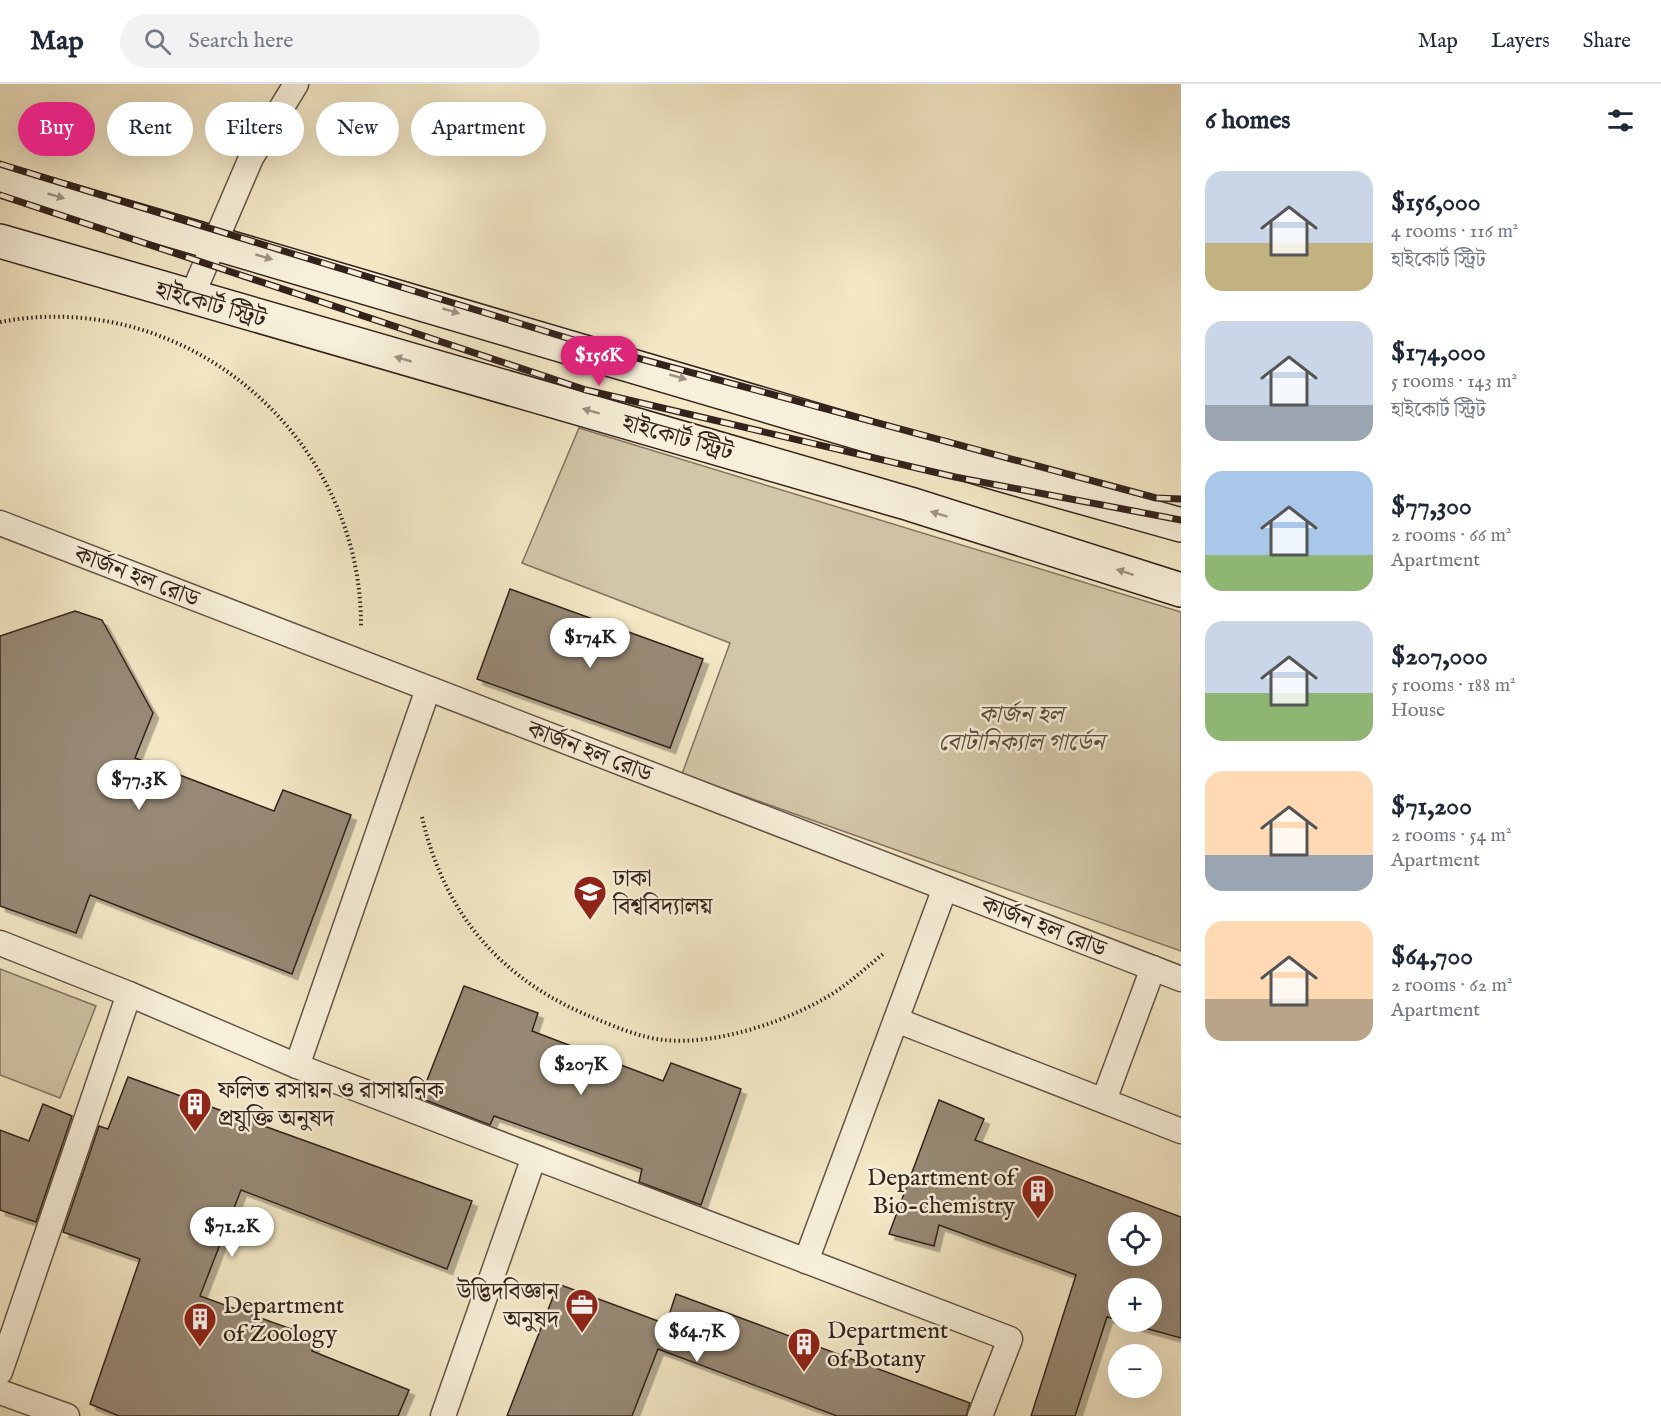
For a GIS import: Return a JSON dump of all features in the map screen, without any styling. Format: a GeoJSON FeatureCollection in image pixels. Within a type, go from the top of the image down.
{"type":"FeatureCollection","features":[{"type":"Feature","properties":{"kind":"main road"},"geometry":{"type":"LineString","coordinates":[[0,180],[999,474],[1172,519]]}},
{"type":"Feature","properties":{"kind":"main road","name":"হাইকোর্ট স্ট্রিট"},"geometry":{"type":"LineString","coordinates":[[0,241],[910,504],[1181,590]]}},
{"type":"Feature","properties":{"kind":"lane"},"geometry":{"type":"LineString","coordinates":[[191,298],[251,158],[296,84]]}},
{"type":"Feature","properties":{"kind":"lane","name":"কার্জন হল রোড"},"geometry":{"type":"LineString","coordinates":[[0,523],[1181,979]]}},
{"type":"Feature","properties":{"kind":"lane"},"geometry":{"type":"LineString","coordinates":[[297,1066],[428,689]]}},
{"type":"Feature","properties":{"kind":"lane"},"geometry":{"type":"LineString","coordinates":[[806,1261],[945,888]]}},
{"type":"Feature","properties":{"kind":"lane"},"geometry":{"type":"LineString","coordinates":[[0,943],[129,994],[297,1066],[1010,1339],[980,1416]]}},
{"type":"Feature","properties":{"kind":"lane"},"geometry":{"type":"LineString","coordinates":[[1104,1100],[1153,968]]}},
{"type":"Feature","properties":{"kind":"lane"},"geometry":{"type":"LineString","coordinates":[[0,1372],[129,994]]}},
{"type":"Feature","properties":{"kind":"lane"},"geometry":{"type":"LineString","coordinates":[[896,1020],[1181,1131]]}},
{"type":"Feature","properties":{"kind":"lane"},"geometry":{"type":"LineString","coordinates":[[443,1416],[534,1157]]}},
{"type":"Feature","properties":{"kind":"lane"},"geometry":{"type":"LineString","coordinates":[[0,1392],[67,1416]]}},
{"type":"Feature","properties":{"kind":"path"},"geometry":{"type":"LineString","coordinates":[[0,322],[22,318],[78,318],[134,327],[186,347],[225,370],[277,412],[311,456],[338,506],[354,559],[361,615],[361,663]]}},
{"type":"Feature","properties":{"kind":"path"},"geometry":{"type":"LineString","coordinates":[[420,810],[430,851],[451,899],[482,942],[520,978],[564,1006],[613,1026],[664,1040],[713,1038],[756,1027],[800,1011],[840,989],[884,953]]}},
{"type":"Feature","properties":{"kind":"green space","name":"কার্জন হল বোটানিক্যাল গার্ডেন"},"geometry":{"type":"Polygon","coordinates":[[[579,428],[1181,612],[1181,951],[682,774],[730,643],[522,563],[579,428]]]}},
{"type":"Feature","properties":{"kind":"green space"},"geometry":{"type":"Polygon","coordinates":[[[0,969],[96,1006],[60,1098],[0,1075],[0,969]]]}},
{"type":"Feature","properties":{"kind":"building"},"geometry":{"type":"Polygon","coordinates":[[[510,589],[703,659],[670,748],[477,679],[510,589]]]}},
{"type":"Feature","properties":{"kind":"building"},"geometry":{"type":"Polygon","coordinates":[[[75,611],[102,620],[153,713],[135,758],[274,811],[283,790],[351,815],[292,974],[90,895],[76,933],[0,906],[0,636],[75,611]]]}},
{"type":"Feature","properties":{"kind":"building"},"geometry":{"type":"Polygon","coordinates":[[[464,986],[538,1013],[532,1031],[663,1081],[671,1063],[741,1089],[701,1205],[639,1182],[642,1169],[494,1116],[490,1125],[420,1098],[464,986]]]}},
{"type":"Feature","properties":{"kind":"building"},"geometry":{"type":"Polygon","coordinates":[[[128,1077],[472,1201],[447,1269],[241,1190],[200,1296],[316,1338],[312,1351],[409,1390],[398,1416],[119,1416],[90,1404],[140,1259],[63,1232],[99,1126],[108,1129],[128,1077]]]}},
{"type":"Feature","properties":{"kind":"building","name":"Department of Bio-chemistry"},"geometry":{"type":"Polygon","coordinates":[[[939,1100],[984,1119],[975,1140],[1181,1217],[1181,1338],[1159,1332],[1162,1332],[1162,1278],[1108,1278],[1108,1317],[1075,1416],[1031,1416],[1076,1275],[939,1225],[934,1246],[889,1234],[939,1100]]]}},
{"type":"Feature","properties":{"kind":"building"},"geometry":{"type":"Polygon","coordinates":[[[43,1104],[72,1116],[36,1222],[0,1210],[0,1130],[29,1141],[43,1104]]]}},
{"type":"Feature","properties":{"kind":"building","name":"Department of Botany"},"geometry":{"type":"Polygon","coordinates":[[[558,1284],[666,1324],[676,1294],[970,1403],[966,1416],[837,1416],[658,1349],[632,1416],[507,1416],[558,1284]]]}},
{"type":"Feature","properties":{"kind":"railway"},"geometry":{"type":"LineString","coordinates":[[0,164],[600,348],[1156,498],[1181,499]]}},
{"type":"Feature","properties":{"kind":"railway"},"geometry":{"type":"LineString","coordinates":[[0,195],[586,390],[955,477],[1181,520]]}},
{"type":"Feature","properties":{"kind":"place","name":"ঢাকা বিশ্ববিদ্যালয়"},"geometry":{"type":"Point","coordinates":[590,921]}},
{"type":"Feature","properties":{"kind":"place","name":"ফলিত রসায়ন ও রাসায়নিক প্রযুক্তি অনুষদ"},"geometry":{"type":"Point","coordinates":[195,1133]}},
{"type":"Feature","properties":{"kind":"place","name":"Department of Bio-chemistry"},"geometry":{"type":"Point","coordinates":[1038,1220]}},
{"type":"Feature","properties":{"kind":"place","name":"উদ্ভিদবিজ্ঞান অনুষদ"},"geometry":{"type":"Point","coordinates":[582,1334]}},
{"type":"Feature","properties":{"kind":"place","name":"Department of Zoology"},"geometry":{"type":"Point","coordinates":[200,1348]}},
{"type":"Feature","properties":{"kind":"place","name":"Department of Botany"},"geometry":{"type":"Point","coordinates":[804,1373]}}]}
